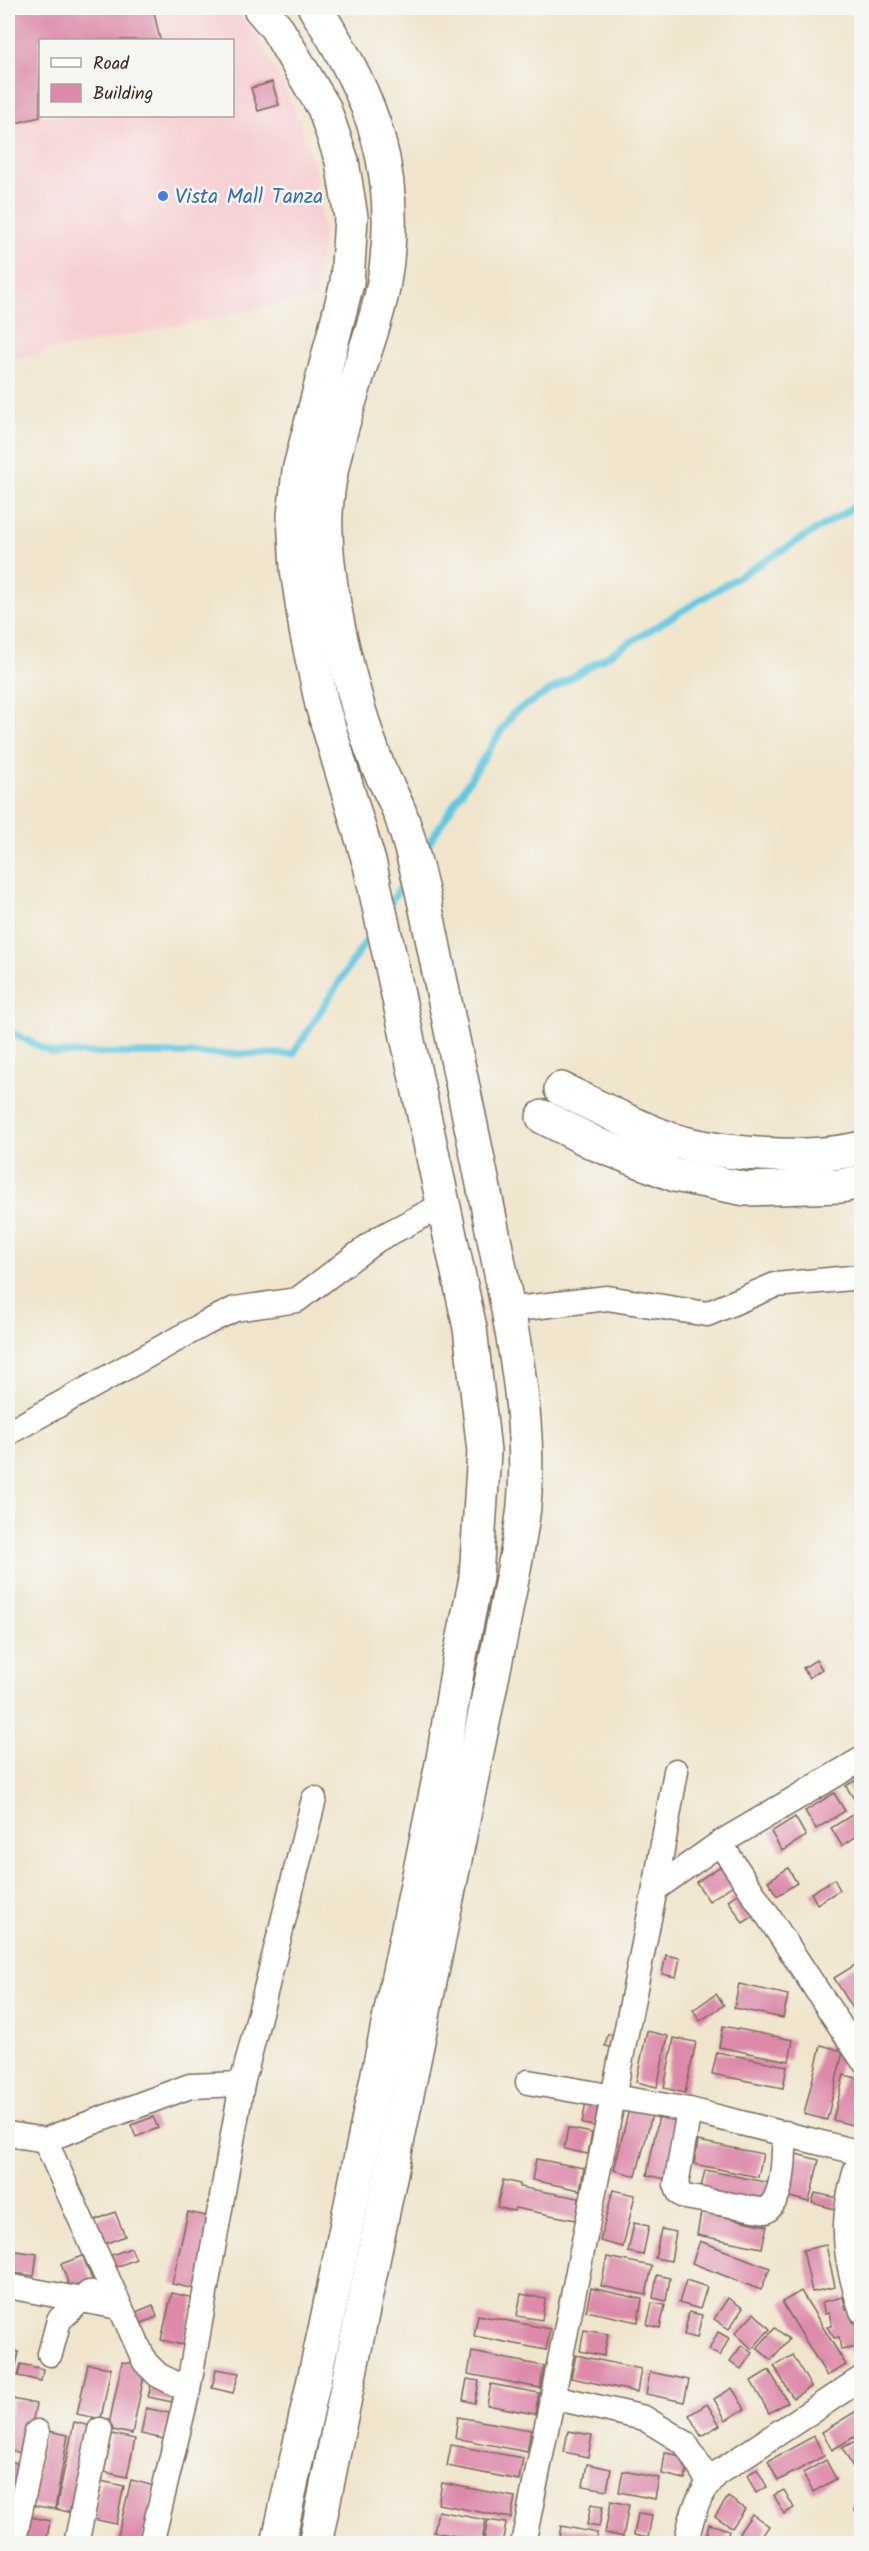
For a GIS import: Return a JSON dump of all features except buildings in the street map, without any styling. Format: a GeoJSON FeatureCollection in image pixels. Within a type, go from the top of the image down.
{"type":"FeatureCollection","features":[{"type":"Feature","properties":{"kind":"street"},"geometry":{"type":"LineString","coordinates":[[260,8],[276,27],[324,108],[342,161],[351,217],[347,283],[299,471],[294,516],[297,569],[321,705],[370,865],[470,1328],[484,1451],[476,1578],[458,1666],[443,1759],[326,2325],[278,2544]]}},
{"type":"Feature","properties":{"kind":"street"},"geometry":{"type":"LineString","coordinates":[[315,8],[342,50],[365,97],[384,154],[390,212],[384,284],[330,475],[326,515],[329,564],[339,624],[356,696],[377,764],[402,818],[425,908],[520,1372],[525,1440],[524,1506],[493,1671],[315,2544]]}},
{"type":"Feature","properties":{"kind":"street"},"geometry":{"type":"LineString","coordinates":[[331,350],[363,358]]}},
{"type":"Feature","properties":{"kind":"street"},"geometry":{"type":"LineString","coordinates":[[561,1089],[670,1139],[748,1154],[842,1153],[861,1148]]}},
{"type":"Feature","properties":{"kind":"street"},"geometry":{"type":"LineString","coordinates":[[543,1117],[596,1144],[675,1175],[746,1189],[840,1186],[861,1182]]}},
{"type":"Feature","properties":{"kind":"street"},"geometry":{"type":"LineString","coordinates":[[8,1433],[206,1323],[235,1310],[297,1300],[378,1239],[443,1205]]}},
{"type":"Feature","properties":{"kind":"street"},"geometry":{"type":"LineString","coordinates":[[508,1310],[607,1298],[707,1314],[775,1285],[861,1277]]}},
{"type":"Feature","properties":{"kind":"street"},"geometry":{"type":"LineString","coordinates":[[655,1889],[720,1843],[861,1759]]}},
{"type":"Feature","properties":{"kind":"street"},"geometry":{"type":"LineString","coordinates":[[523,2544],[655,1889],[676,1771]]}},
{"type":"Feature","properties":{"kind":"street"},"geometry":{"type":"LineString","coordinates":[[152,2544],[188,2390],[242,2084],[314,1799]]}},
{"type":"Feature","properties":{"kind":"street"},"geometry":{"type":"LineString","coordinates":[[720,1843],[861,2059]]}},
{"type":"Feature","properties":{"kind":"street"},"geometry":{"type":"LineString","coordinates":[[528,2082],[689,2110],[861,2153],[847,2198],[844,2230],[850,2277],[861,2311]]}},
{"type":"Feature","properties":{"kind":"street"},"geometry":{"type":"LineString","coordinates":[[8,2134],[45,2140],[190,2086],[242,2084]]}},
{"type":"Feature","properties":{"kind":"street"},"geometry":{"type":"LineString","coordinates":[[689,2110],[676,2180],[677,2190],[685,2197],[766,2211],[776,2198],[780,2183],[786,2133]]}},
{"type":"Feature","properties":{"kind":"street"},"geometry":{"type":"LineString","coordinates":[[45,2140],[102,2272],[150,2370],[188,2390]]}},
{"type":"Feature","properties":{"kind":"street"},"geometry":{"type":"LineString","coordinates":[[50,2354],[59,2320],[92,2290],[102,2272]]}},
{"type":"Feature","properties":{"kind":"street"},"geometry":{"type":"LineString","coordinates":[[8,2286],[119,2307]]}},
{"type":"Feature","properties":{"kind":"street"},"geometry":{"type":"LineString","coordinates":[[326,2325],[359,2335]]}},
{"type":"Feature","properties":{"kind":"street"},"geometry":{"type":"LineString","coordinates":[[686,2544],[693,2509],[719,2472],[861,2378]]}},
{"type":"Feature","properties":{"kind":"street"},"geometry":{"type":"LineString","coordinates":[[553,2397],[644,2418],[685,2443],[710,2482]]}},
{"type":"Feature","properties":{"kind":"street"},"geometry":{"type":"LineString","coordinates":[[76,2544],[100,2430]]}},
{"type":"Feature","properties":{"kind":"street"},"geometry":{"type":"LineString","coordinates":[[13,2544],[37,2432]]}},
{"type":"Feature","properties":{"kind":"shaded area","name":"Vista Mall Tanza"},"geometry":{"type":"Polygon","coordinates":[[[8,8],[235,8],[257,36],[282,83],[299,119],[313,162],[324,229],[316,297],[8,360],[8,8]]]}},
{"type":"Feature","properties":{"kind":"waterway"},"geometry":{"type":"LineString","coordinates":[[423,852],[513,713],[862,502]]}},
{"type":"Feature","properties":{"kind":"waterway"},"geometry":{"type":"LineString","coordinates":[[389,905],[407,877]]}},
{"type":"Feature","properties":{"kind":"waterway"},"geometry":{"type":"LineString","coordinates":[[8,1031],[53,1053],[293,1054],[373,930]]}},
{"type":"Feature","properties":{"kind":"place","name":"Vista Mall Tanza"},"geometry":{"type":"Point","coordinates":[163,196]}}]}
